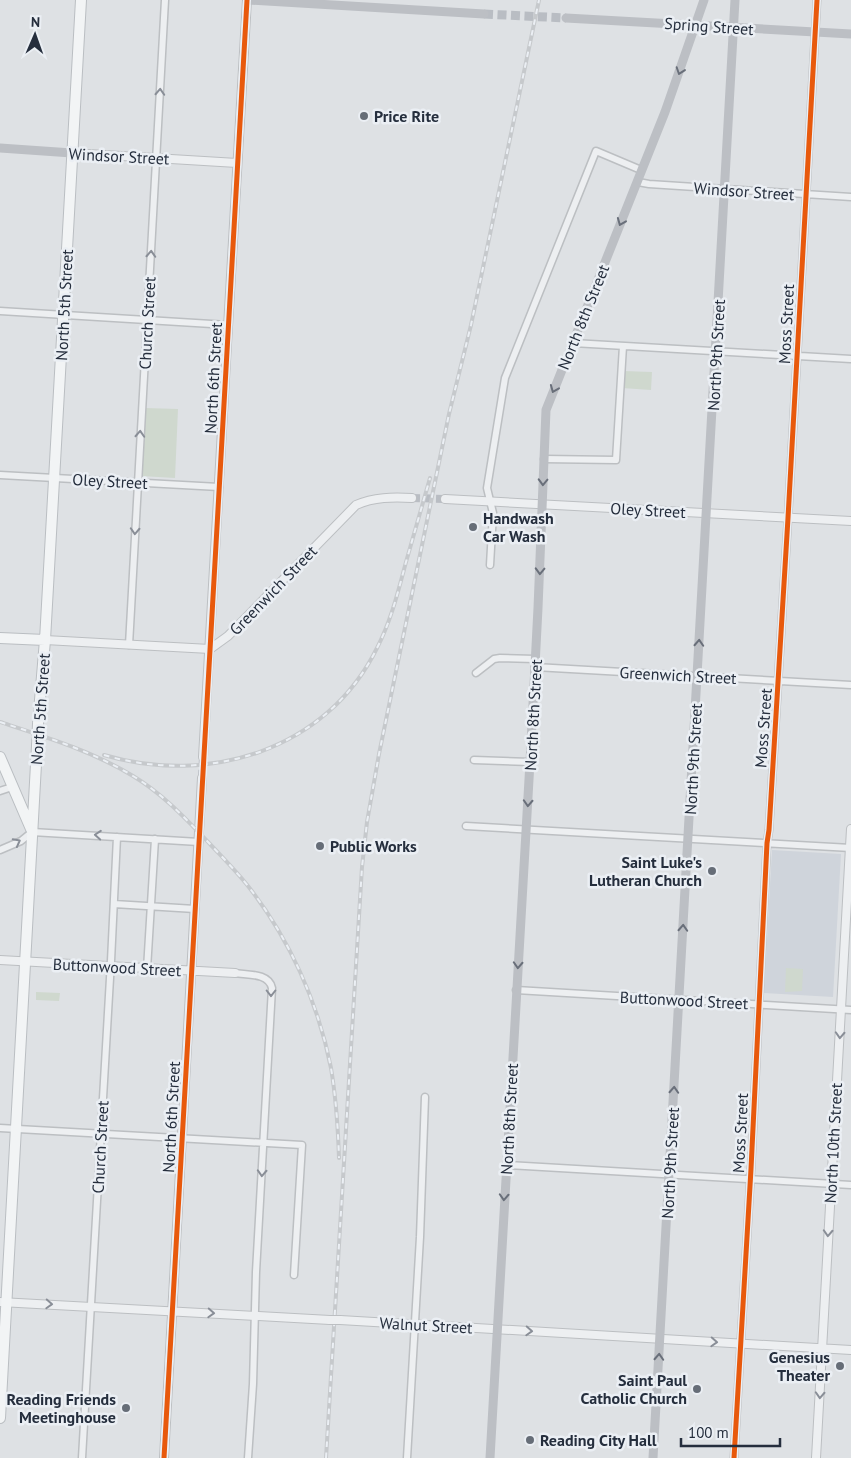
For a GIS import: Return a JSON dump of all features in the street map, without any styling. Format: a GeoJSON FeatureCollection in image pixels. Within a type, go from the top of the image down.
{"type":"FeatureCollection","features":[{"type":"Feature","properties":{"kind":"main road","name":"North 5th Street"},"geometry":{"type":"LineString","coordinates":[[0,1418],[3,1302],[16,1129],[81,0]]}},
{"type":"Feature","properties":{"kind":"main road"},"geometry":{"type":"LineString","coordinates":[[248,0],[484,14]]}},
{"type":"Feature","properties":{"kind":"main road","name":"North 8th Street"},"geometry":{"type":"LineString","coordinates":[[490,1458],[530,762],[546,410],[665,112],[704,0]]}},
{"type":"Feature","properties":{"kind":"main road","name":"North 9th Street"},"geometry":{"type":"LineString","coordinates":[[653,1458],[735,0]]}},
{"type":"Feature","properties":{"kind":"main road","name":"Spring Street"},"geometry":{"type":"LineString","coordinates":[[566,18],[851,34]]}},
{"type":"Feature","properties":{"kind":"main road","name":"Windsor Street"},"geometry":{"type":"LineString","coordinates":[[0,148],[72,153]]}},
{"type":"Feature","properties":{"kind":"main road"},"geometry":{"type":"LineString","coordinates":[[0,638],[45,640]]}},
{"type":"Feature","properties":{"kind":"main road"},"geometry":{"type":"LineString","coordinates":[[0,757],[32,832]]}},
{"type":"Feature","properties":{"kind":"street","name":"Church Street"},"geometry":{"type":"LineString","coordinates":[[129,645],[165,0]]}},
{"type":"Feature","properties":{"kind":"street","name":"North 6th Street"},"geometry":{"type":"LineString","coordinates":[[204,757],[237,162],[248,0]]}},
{"type":"Feature","properties":{"kind":"street","name":"Moss Street"},"geometry":{"type":"LineString","coordinates":[[734,1458],[767,843],[788,518],[817,0]]}},
{"type":"Feature","properties":{"kind":"street"},"geometry":{"type":"LineString","coordinates":[[490,565],[493,513],[487,488],[505,378],[596,151],[642,170]]}},
{"type":"Feature","properties":{"kind":"street","name":"Windsor Street"},"geometry":{"type":"LineString","coordinates":[[72,153],[237,162]]}},
{"type":"Feature","properties":{"kind":"street","name":"Windsor Street"},"geometry":{"type":"LineString","coordinates":[[638,182],[725,190],[851,197]]}},
{"type":"Feature","properties":{"kind":"street"},"geometry":{"type":"LineString","coordinates":[[0,311],[228,325]]}},
{"type":"Feature","properties":{"kind":"street"},"geometry":{"type":"LineString","coordinates":[[573,343],[851,359]]}},
{"type":"Feature","properties":{"kind":"street"},"geometry":{"type":"LineString","coordinates":[[544,459],[616,460],[623,346]]}},
{"type":"Feature","properties":{"kind":"street","name":"Oley Street"},"geometry":{"type":"LineString","coordinates":[[0,475],[219,487]]}},
{"type":"Feature","properties":{"kind":"street","name":"Greenwich Street"},"geometry":{"type":"LineString","coordinates":[[210,649],[228,636],[356,505],[382,498],[412,498]]}},
{"type":"Feature","properties":{"kind":"street","name":"Oley Street"},"geometry":{"type":"LineString","coordinates":[[445,499],[851,522]]}},
{"type":"Feature","properties":{"kind":"street"},"geometry":{"type":"LineString","coordinates":[[45,640],[210,649]]}},
{"type":"Feature","properties":{"kind":"street","name":"Greenwich Street"},"geometry":{"type":"LineString","coordinates":[[476,673],[494,659],[500,658],[535,663],[698,676],[851,685]]}},
{"type":"Feature","properties":{"kind":"street"},"geometry":{"type":"LineString","coordinates":[[474,760],[530,762]]}},
{"type":"Feature","properties":{"kind":"street","name":"North 6th Street"},"geometry":{"type":"LineString","coordinates":[[164,1458],[202,778]]}},
{"type":"Feature","properties":{"kind":"street"},"geometry":{"type":"LineString","coordinates":[[0,791],[12,787]]}},
{"type":"Feature","properties":{"kind":"street"},"geometry":{"type":"LineString","coordinates":[[466,826],[850,848]]}},
{"type":"Feature","properties":{"kind":"street","name":"North 10th Street"},"geometry":{"type":"LineString","coordinates":[[816,1458],[851,829]]}},
{"type":"Feature","properties":{"kind":"street"},"geometry":{"type":"LineString","coordinates":[[0,850],[21,841],[32,832],[199,842]]}},
{"type":"Feature","properties":{"kind":"street","name":"Church Street"},"geometry":{"type":"LineString","coordinates":[[82,1458],[117,836]]}},
{"type":"Feature","properties":{"kind":"street"},"geometry":{"type":"LineString","coordinates":[[148,969],[155,839]]}},
{"type":"Feature","properties":{"kind":"street"},"geometry":{"type":"LineString","coordinates":[[114,904],[195,909]]}},
{"type":"Feature","properties":{"kind":"street","name":"Buttonwood Street"},"geometry":{"type":"LineString","coordinates":[[0,960],[235,972]]}},
{"type":"Feature","properties":{"kind":"street"},"geometry":{"type":"LineString","coordinates":[[235,972],[266,978],[271,983],[272,988],[248,1458]]}},
{"type":"Feature","properties":{"kind":"street","name":"Buttonwood Street"},"geometry":{"type":"LineString","coordinates":[[516,990],[851,1010]]}},
{"type":"Feature","properties":{"kind":"street"},"geometry":{"type":"LineString","coordinates":[[407,1458],[416,1325],[425,1097]]}},
{"type":"Feature","properties":{"kind":"street"},"geometry":{"type":"LineString","coordinates":[[0,1128],[302,1145],[294,1275]]}},
{"type":"Feature","properties":{"kind":"street"},"geometry":{"type":"LineString","coordinates":[[506,1165],[669,1176],[851,1185]]}},
{"type":"Feature","properties":{"kind":"street","name":"Walnut Street"},"geometry":{"type":"LineString","coordinates":[[3,1302],[851,1350]]}},
{"type":"Feature","properties":{"kind":"shaded area"},"geometry":{"type":"Polygon","coordinates":[[[623,371],[652,372],[651,390],[622,388],[623,371]]]}},
{"type":"Feature","properties":{"kind":"shaded area"},"geometry":{"type":"Polygon","coordinates":[[[145,408],[178,409],[175,478],[141,476],[145,408]]]}},
{"type":"Feature","properties":{"kind":"shaded area"},"geometry":{"type":"Polygon","coordinates":[[[772,850],[841,854],[833,997],[764,993],[772,850]]]}},
{"type":"Feature","properties":{"kind":"shaded area"},"geometry":{"type":"Polygon","coordinates":[[[786,968],[803,969],[802,991],[785,992],[786,968]]]}},
{"type":"Feature","properties":{"kind":"shaded area"},"geometry":{"type":"Polygon","coordinates":[[[36,992],[60,993],[59,1001],[36,1000],[36,992]]]}},
{"type":"Feature","properties":{"kind":"tunnel"},"geometry":{"type":"LineString","coordinates":[[484,14],[566,18]]}},
{"type":"Feature","properties":{"kind":"tunnel"},"geometry":{"type":"LineString","coordinates":[[412,498],[445,499]]}},
{"type":"Feature","properties":{"kind":"tunnel"},"geometry":{"type":"LineString","coordinates":[[202,778],[203,757]]}},
{"type":"Feature","properties":{"kind":"railway"},"geometry":{"type":"LineString","coordinates":[[326,1458],[362,867],[367,822],[379,754],[449,414],[471,325],[539,0]]}},
{"type":"Feature","properties":{"kind":"railway"},"geometry":{"type":"LineString","coordinates":[[104,755],[144,763],[184,766],[223,762],[261,751],[296,735],[328,712],[355,683],[382,638],[394,606],[430,478]]}},
{"type":"Feature","properties":{"kind":"railway"},"geometry":{"type":"LineString","coordinates":[[0,722],[85,752],[117,767],[144,783],[183,816],[248,886],[263,906],[289,949],[310,995],[325,1043],[333,1079],[339,1158]]}},
{"type":"Feature","properties":{"kind":"cycle path"},"geometry":{"type":"LineString","coordinates":[[164,1458],[247,0]]}},
{"type":"Feature","properties":{"kind":"cycle path"},"geometry":{"type":"LineString","coordinates":[[734,1458],[767,843],[788,518],[817,0]]}},
{"type":"Feature","properties":{"kind":"place","name":"Price Rite"},"geometry":{"type":"Point","coordinates":[364,116]}},
{"type":"Feature","properties":{"kind":"place","name":"Handwash Car Wash"},"geometry":{"type":"Point","coordinates":[473,527]}},
{"type":"Feature","properties":{"kind":"place","name":"Public Works"},"geometry":{"type":"Point","coordinates":[320,846]}},
{"type":"Feature","properties":{"kind":"place","name":"Saint Luke's Lutheran Church"},"geometry":{"type":"Point","coordinates":[712,871]}},
{"type":"Feature","properties":{"kind":"place","name":"Genesius Theater"},"geometry":{"type":"Point","coordinates":[840,1366]}},
{"type":"Feature","properties":{"kind":"place","name":"Saint Paul Catholic Church"},"geometry":{"type":"Point","coordinates":[697,1389]}},
{"type":"Feature","properties":{"kind":"place","name":"Reading Friends Meetinghouse"},"geometry":{"type":"Point","coordinates":[126,1408]}},
{"type":"Feature","properties":{"kind":"place","name":"Reading City Hall"},"geometry":{"type":"Point","coordinates":[530,1440]}}]}
